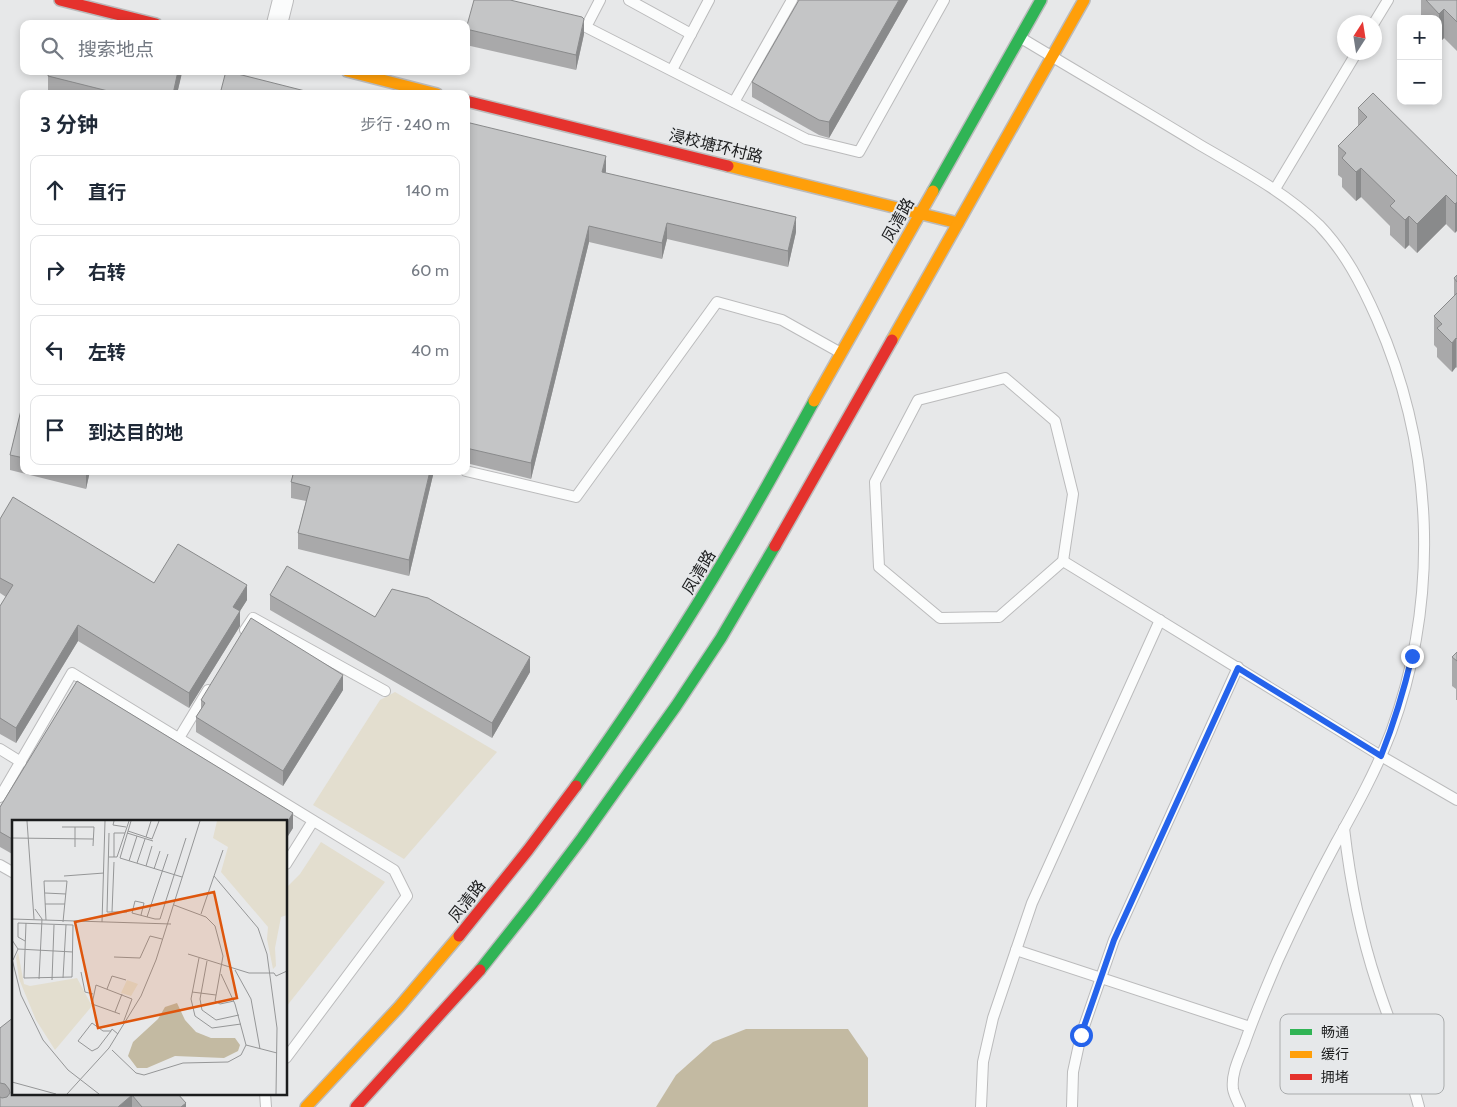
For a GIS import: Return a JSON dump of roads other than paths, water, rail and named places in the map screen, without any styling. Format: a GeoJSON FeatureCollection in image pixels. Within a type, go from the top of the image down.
{"type":"FeatureCollection","features":[{"type":"Feature","properties":{"kind":"main road"},"geometry":{"type":"LineString","coordinates":[[60,0],[140,20]]}},
{"type":"Feature","properties":{"kind":"main road","name":"凤清路"},"geometry":{"type":"LineString","coordinates":[[306,1107],[401,1005],[503,882],[598,753],[688,622],[734,544],[1041,0]]}},
{"type":"Feature","properties":{"kind":"main road"},"geometry":{"type":"LineString","coordinates":[[356,1107],[482,967],[522,918],[582,838],[676,706],[721,638],[762,569],[1084,0]]}},
{"type":"Feature","properties":{"kind":"main road"},"geometry":{"type":"LineString","coordinates":[[363,75],[421,90]]}},
{"type":"Feature","properties":{"kind":"main road","name":"浸校塘环村路"},"geometry":{"type":"LineString","coordinates":[[470,102],[958,223]]}},
{"type":"Feature","properties":{"kind":"street"},"geometry":{"type":"LineString","coordinates":[[278,20],[283,0]]}},
{"type":"Feature","properties":{"kind":"lane"},"geometry":{"type":"LineString","coordinates":[[600,0],[586,26],[806,139],[859,152],[944,0]]}},
{"type":"Feature","properties":{"kind":"lane"},"geometry":{"type":"LineString","coordinates":[[629,0],[691,34]]}},
{"type":"Feature","properties":{"kind":"lane"},"geometry":{"type":"LineString","coordinates":[[672,70],[709,0]]}},
{"type":"Feature","properties":{"kind":"lane"},"geometry":{"type":"LineString","coordinates":[[734,102],[792,0]]}},
{"type":"Feature","properties":{"kind":"lane"},"geometry":{"type":"LineString","coordinates":[[1379,15],[1388,0]]}},
{"type":"Feature","properties":{"kind":"lane"},"geometry":{"type":"LineString","coordinates":[[1020,38],[1275,189],[1318,225],[1352,268],[1371,304],[1400,378],[1410,417],[1423,496],[1424,576],[1412,656],[1403,694],[1381,756],[1358,805],[1316,880],[1290,933],[1250,1028],[1236,1068],[1233,1089],[1240,1107]]}},
{"type":"Feature","properties":{"kind":"lane"},"geometry":{"type":"LineString","coordinates":[[1275,189],[1352,60]]}},
{"type":"Feature","properties":{"kind":"lane"},"geometry":{"type":"LineString","coordinates":[[470,472],[576,497],[717,302],[782,320],[842,353]]}},
{"type":"Feature","properties":{"kind":"lane"},"geometry":{"type":"LineString","coordinates":[[1005,378],[1055,421],[1073,494],[1063,560],[999,617],[940,618],[879,567],[875,482],[918,400],[1005,378]]}},
{"type":"Feature","properties":{"kind":"lane"},"geometry":{"type":"LineString","coordinates":[[1063,560],[1381,756],[1457,800]]}},
{"type":"Feature","properties":{"kind":"lane"},"geometry":{"type":"LineString","coordinates":[[238,642],[253,618],[385,691]]}},
{"type":"Feature","properties":{"kind":"lane"},"geometry":{"type":"LineString","coordinates":[[982,1107],[983,1062],[992,1018],[1032,903],[1160,620]]}},
{"type":"Feature","properties":{"kind":"lane"},"geometry":{"type":"LineString","coordinates":[[1072,1107],[1073,1072],[1081,1035],[1114,940],[1238,668]]}},
{"type":"Feature","properties":{"kind":"lane"},"geometry":{"type":"LineString","coordinates":[[0,797],[72,673],[394,870],[408,896],[288,1055]]}},
{"type":"Feature","properties":{"kind":"lane"},"geometry":{"type":"LineString","coordinates":[[178,738],[213,682]]}},
{"type":"Feature","properties":{"kind":"lane"},"geometry":{"type":"LineString","coordinates":[[0,749],[20,762]]}},
{"type":"Feature","properties":{"kind":"lane"},"geometry":{"type":"LineString","coordinates":[[288,861],[313,821]]}},
{"type":"Feature","properties":{"kind":"lane"},"geometry":{"type":"LineString","coordinates":[[1344,828],[1353,892],[1365,947],[1388,1014]]}},
{"type":"Feature","properties":{"kind":"lane"},"geometry":{"type":"LineString","coordinates":[[0,865],[12,873]]}},
{"type":"Feature","properties":{"kind":"lane"},"geometry":{"type":"LineString","coordinates":[[1016,950],[1250,1028]]}},
{"type":"Feature","properties":{"kind":"lane"},"geometry":{"type":"LineString","coordinates":[[265,1094],[266,1107]]}},
{"type":"Feature","properties":{"kind":"lane"},"geometry":{"type":"LineString","coordinates":[[1414,1094],[1418,1107]]}}]}
